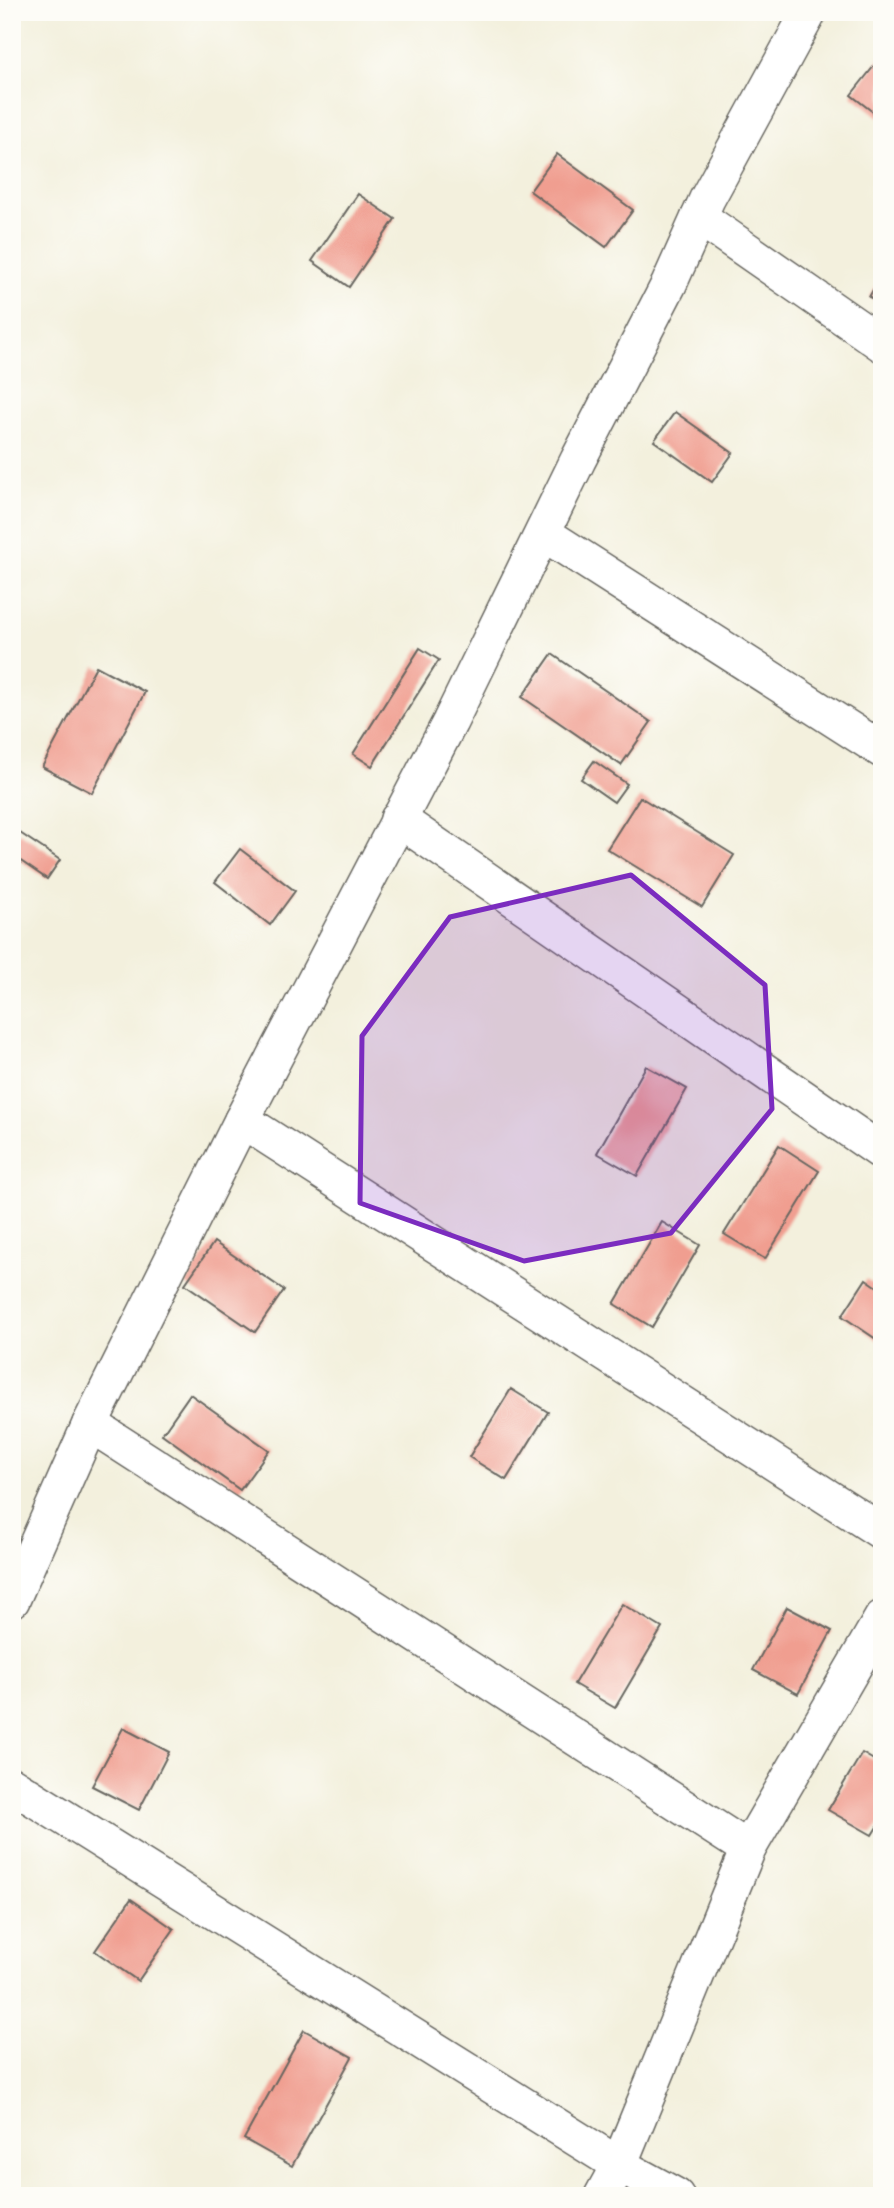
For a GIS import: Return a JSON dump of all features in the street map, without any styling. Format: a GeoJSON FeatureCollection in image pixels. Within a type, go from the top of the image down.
{"type":"FeatureCollection","features":[{"type":"Feature","properties":{"kind":"street"},"geometry":{"type":"LineString","coordinates":[[12,1600],[90,1423],[242,1119],[450,722],[669,284],[699,217],[809,12]]}},
{"type":"Feature","properties":{"kind":"street"},"geometry":{"type":"LineString","coordinates":[[699,217],[882,344]]}},
{"type":"Feature","properties":{"kind":"street"},"geometry":{"type":"LineString","coordinates":[[543,533],[882,750]]}},
{"type":"Feature","properties":{"kind":"street"},"geometry":{"type":"LineString","coordinates":[[398,819],[882,1152]]}},
{"type":"Feature","properties":{"kind":"street"},"geometry":{"type":"LineString","coordinates":[[242,1119],[882,1532]]}},
{"type":"Feature","properties":{"kind":"street"},"geometry":{"type":"LineString","coordinates":[[90,1423],[748,1849]]}},
{"type":"Feature","properties":{"kind":"street"},"geometry":{"type":"LineString","coordinates":[[602,2196],[619,2165],[748,1849],[882,1618]]}},
{"type":"Feature","properties":{"kind":"street"},"geometry":{"type":"LineString","coordinates":[[12,1785],[619,2165],[676,2196]]}},
{"type":"Feature","properties":{"kind":"highlighted area"},"geometry":{"type":"Polygon","coordinates":[[[631,875],[765,985],[772,1109],[671,1233],[524,1261],[360,1203],[362,1036],[450,917],[631,875]]]}},
{"type":"Feature","properties":{"kind":"building"},"geometry":{"type":"Polygon","coordinates":[[[882,56],[882,119],[851,95],[882,56]]]}},
{"type":"Feature","properties":{"kind":"building"},"geometry":{"type":"Polygon","coordinates":[[[557,154],[633,210],[606,247],[530,191],[557,154]]]}},
{"type":"Feature","properties":{"kind":"building"},"geometry":{"type":"Polygon","coordinates":[[[358,194],[395,219],[349,287],[312,261],[358,194]]]}},
{"type":"Feature","properties":{"kind":"building"},"geometry":{"type":"Polygon","coordinates":[[[882,274],[882,303],[869,297],[882,274]]]}},
{"type":"Feature","properties":{"kind":"building"},"geometry":{"type":"Polygon","coordinates":[[[675,412],[733,453],[712,482],[654,441],[675,412]]]}},
{"type":"Feature","properties":{"kind":"building"},"geometry":{"type":"Polygon","coordinates":[[[420,648],[439,660],[372,766],[353,754],[420,648]]]}},
{"type":"Feature","properties":{"kind":"building"},"geometry":{"type":"Polygon","coordinates":[[[552,654],[651,722],[621,765],[522,697],[552,654]]]}},
{"type":"Feature","properties":{"kind":"building"},"geometry":{"type":"Polygon","coordinates":[[[96,666],[145,692],[92,793],[42,767],[96,666]]]}},
{"type":"Feature","properties":{"kind":"building"},"geometry":{"type":"Polygon","coordinates":[[[594,761],[627,784],[614,802],[581,779],[594,761]]]}},
{"type":"Feature","properties":{"kind":"building"},"geometry":{"type":"Polygon","coordinates":[[[640,797],[734,855],[702,907],[607,849],[640,797]]]}},
{"type":"Feature","properties":{"kind":"building"},"geometry":{"type":"Polygon","coordinates":[[[20,833],[60,860],[47,879],[12,855],[12,844],[20,833]]]}},
{"type":"Feature","properties":{"kind":"building"},"geometry":{"type":"Polygon","coordinates":[[[240,849],[295,891],[270,925],[215,882],[240,849]]]}},
{"type":"Feature","properties":{"kind":"building"},"geometry":{"type":"Polygon","coordinates":[[[646,1066],[687,1089],[637,1176],[597,1153],[646,1066]]]}},
{"type":"Feature","properties":{"kind":"building"},"geometry":{"type":"Polygon","coordinates":[[[779,1145],[819,1171],[765,1259],[724,1234],[779,1145]]]}},
{"type":"Feature","properties":{"kind":"building"},"geometry":{"type":"Polygon","coordinates":[[[662,1222],[700,1245],[652,1327],[614,1304],[662,1222]]]}},
{"type":"Feature","properties":{"kind":"building"},"geometry":{"type":"Polygon","coordinates":[[[214,1242],[284,1290],[255,1332],[185,1284],[214,1242]]]}},
{"type":"Feature","properties":{"kind":"building"},"geometry":{"type":"Polygon","coordinates":[[[866,1279],[882,1290],[882,1343],[842,1316],[866,1279]]]}},
{"type":"Feature","properties":{"kind":"building"},"geometry":{"type":"Polygon","coordinates":[[[511,1389],[548,1412],[506,1480],[469,1457],[511,1389]]]}},
{"type":"Feature","properties":{"kind":"building"},"geometry":{"type":"Polygon","coordinates":[[[190,1394],[269,1450],[240,1490],[162,1434],[190,1394]]]}},
{"type":"Feature","properties":{"kind":"building"},"geometry":{"type":"Polygon","coordinates":[[[622,1604],[662,1628],[615,1708],[574,1684],[622,1604]]]}},
{"type":"Feature","properties":{"kind":"building"},"geometry":{"type":"Polygon","coordinates":[[[787,1607],[832,1631],[798,1694],[753,1670],[787,1607]]]}},
{"type":"Feature","properties":{"kind":"building"},"geometry":{"type":"Polygon","coordinates":[[[123,1728],[169,1752],[139,1810],[92,1786],[123,1728]]]}},
{"type":"Feature","properties":{"kind":"building"},"geometry":{"type":"Polygon","coordinates":[[[862,1753],[882,1765],[882,1819],[872,1835],[828,1810],[862,1753]]]}},
{"type":"Feature","properties":{"kind":"building"},"geometry":{"type":"Polygon","coordinates":[[[131,1899],[174,1929],[138,1981],[95,1951],[131,1899]]]}},
{"type":"Feature","properties":{"kind":"building"},"geometry":{"type":"Polygon","coordinates":[[[304,2030],[352,2057],[292,2166],[244,2139],[304,2030]]]}}]}
